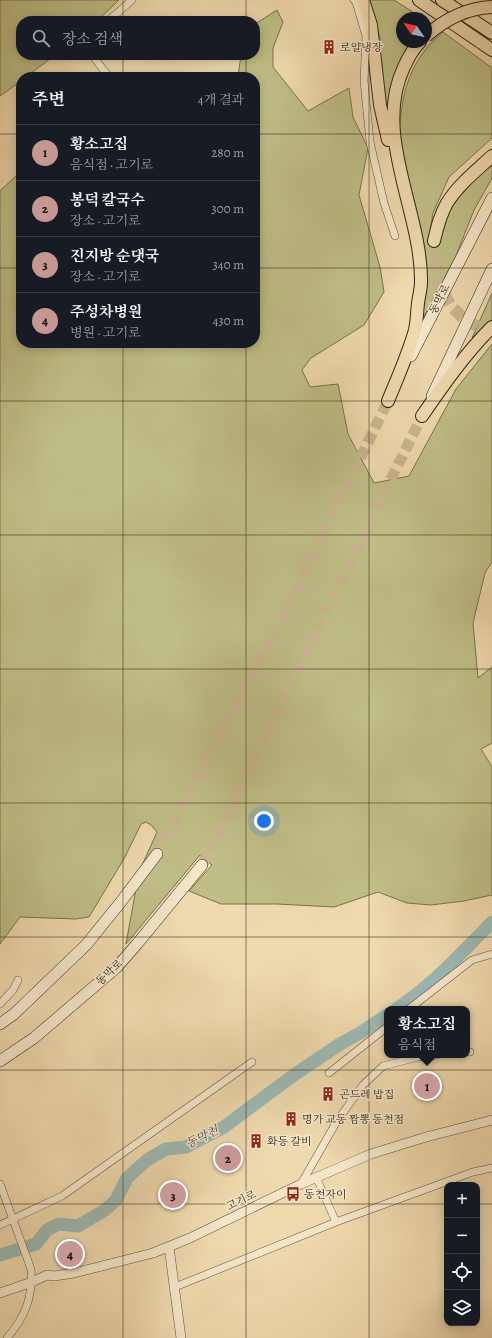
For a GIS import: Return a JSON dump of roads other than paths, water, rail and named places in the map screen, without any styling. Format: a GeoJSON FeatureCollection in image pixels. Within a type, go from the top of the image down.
{"type":"FeatureCollection","features":[{"type":"Feature","properties":{"kind":"main road"},"geometry":{"type":"LineString","coordinates":[[364,0],[369,13],[374,38],[380,105],[391,154],[412,216]]}},
{"type":"Feature","properties":{"kind":"main road"},"geometry":{"type":"LineString","coordinates":[[419,0],[492,50]]}},
{"type":"Feature","properties":{"kind":"main road"},"geometry":{"type":"LineString","coordinates":[[442,0],[492,33]]}},
{"type":"Feature","properties":{"kind":"main road"},"geometry":{"type":"LineString","coordinates":[[487,0],[492,3]]}},
{"type":"Feature","properties":{"kind":"main road"},"geometry":{"type":"LineString","coordinates":[[432,31],[440,24],[457,16],[471,11],[492,8]]}},
{"type":"Feature","properties":{"kind":"main road"},"geometry":{"type":"LineString","coordinates":[[388,401],[415,330],[421,282],[419,257],[412,216],[398,157],[393,124],[394,97],[400,75],[409,57],[416,48]]}},
{"type":"Feature","properties":{"kind":"main road"},"geometry":{"type":"LineString","coordinates":[[434,241],[439,222],[448,203],[460,187],[492,156]]}},
{"type":"Feature","properties":{"kind":"main road","name":"동막로"},"geometry":{"type":"LineString","coordinates":[[388,401],[492,198]]}},
{"type":"Feature","properties":{"kind":"main road"},"geometry":{"type":"LineString","coordinates":[[422,416],[492,270]]}},
{"type":"Feature","properties":{"kind":"main road"},"geometry":{"type":"LineString","coordinates":[[422,416],[453,370],[492,327]]}},
{"type":"Feature","properties":{"kind":"main road"},"geometry":{"type":"LineString","coordinates":[[479,340],[492,331]]}},
{"type":"Feature","properties":{"kind":"main road"},"geometry":{"type":"LineString","coordinates":[[0,1024],[14,1014],[86,945],[157,854]]}},
{"type":"Feature","properties":{"kind":"main road","name":"동막로"},"geometry":{"type":"LineString","coordinates":[[0,1061],[34,1038],[116,966],[137,944],[202,865]]}},
{"type":"Feature","properties":{"kind":"street"},"geometry":{"type":"LineString","coordinates":[[114,16],[132,0]]}},
{"type":"Feature","properties":{"kind":"street"},"geometry":{"type":"LineString","coordinates":[[354,0],[356,2],[366,36],[364,81],[370,142],[384,203],[395,236]]}},
{"type":"Feature","properties":{"kind":"street"},"geometry":{"type":"LineString","coordinates":[[96,60],[105,72]]}},
{"type":"Feature","properties":{"kind":"street"},"geometry":{"type":"LineString","coordinates":[[413,1006],[472,960],[492,954]]}},
{"type":"Feature","properties":{"kind":"street"},"geometry":{"type":"LineString","coordinates":[[0,1004],[13,990],[18,980]]}},
{"type":"Feature","properties":{"kind":"street"},"geometry":{"type":"LineString","coordinates":[[329,1073],[384,1029]]}},
{"type":"Feature","properties":{"kind":"street"},"geometry":{"type":"LineString","coordinates":[[301,1184],[337,1121],[363,1085],[383,1066],[414,1058]]}},
{"type":"Feature","properties":{"kind":"street"},"geometry":{"type":"LineString","coordinates":[[0,1225],[62,1196],[252,1062]]}},
{"type":"Feature","properties":{"kind":"street","name":"고기로"},"geometry":{"type":"LineString","coordinates":[[0,1293],[47,1275],[65,1275],[143,1257],[170,1247],[316,1177],[388,1148],[492,1120]]}},
{"type":"Feature","properties":{"kind":"street"},"geometry":{"type":"LineString","coordinates":[[175,1287],[336,1222],[473,1172],[492,1168]]}},
{"type":"Feature","properties":{"kind":"street"},"geometry":{"type":"LineString","coordinates":[[316,1177],[336,1222]]}},
{"type":"Feature","properties":{"kind":"street"},"geometry":{"type":"LineString","coordinates":[[0,1184],[31,1269],[32,1282],[26,1310],[7,1338]]}},
{"type":"Feature","properties":{"kind":"street"},"geometry":{"type":"LineString","coordinates":[[170,1247],[181,1338]]}},
{"type":"Feature","properties":{"kind":"waterway","name":"동막천"},"geometry":{"type":"LineString","coordinates":[[400,1006],[422,990],[458,957],[492,922]]}},
{"type":"Feature","properties":{"kind":"waterway","name":"동막천"},"geometry":{"type":"LineString","coordinates":[[0,1255],[36,1244],[47,1230],[59,1224],[78,1226],[105,1210],[116,1200],[127,1178],[147,1160],[166,1149],[186,1147],[224,1127],[291,1077],[384,1017]]}},
{"type":"Feature","properties":{"kind":"tunnel"},"geometry":{"type":"LineString","coordinates":[[434,241],[438,280],[450,305],[462,317],[481,329],[492,333]]}},
{"type":"Feature","properties":{"kind":"tunnel"},"geometry":{"type":"LineString","coordinates":[[157,854],[297,589],[388,401]]}},
{"type":"Feature","properties":{"kind":"tunnel"},"geometry":{"type":"LineString","coordinates":[[202,865],[422,416]]}},
{"type":"Feature","properties":{"kind":"place","name":"로얄냉장"},"geometry":{"type":"Point","coordinates":[329,47]}},
{"type":"Feature","properties":{"kind":"place","name":"황소고집"},"geometry":{"type":"Point","coordinates":[427,1086]}},
{"type":"Feature","properties":{"kind":"place","name":"곤드레 밥집"},"geometry":{"type":"Point","coordinates":[328,1094]}},
{"type":"Feature","properties":{"kind":"place","name":"명가 교동 짬뽕 동천점"},"geometry":{"type":"Point","coordinates":[291,1119]}},
{"type":"Feature","properties":{"kind":"place","name":"화동 갈비"},"geometry":{"type":"Point","coordinates":[256,1141]}},
{"type":"Feature","properties":{"kind":"place","name":"봉덕 칼국수"},"geometry":{"type":"Point","coordinates":[228,1158]}},
{"type":"Feature","properties":{"kind":"place","name":"동천자이"},"geometry":{"type":"Point","coordinates":[293,1194]}},
{"type":"Feature","properties":{"kind":"place","name":"진지방 순댓국"},"geometry":{"type":"Point","coordinates":[173,1195]}},
{"type":"Feature","properties":{"kind":"place","name":"주성차병원"},"geometry":{"type":"Point","coordinates":[70,1254]}}]}
